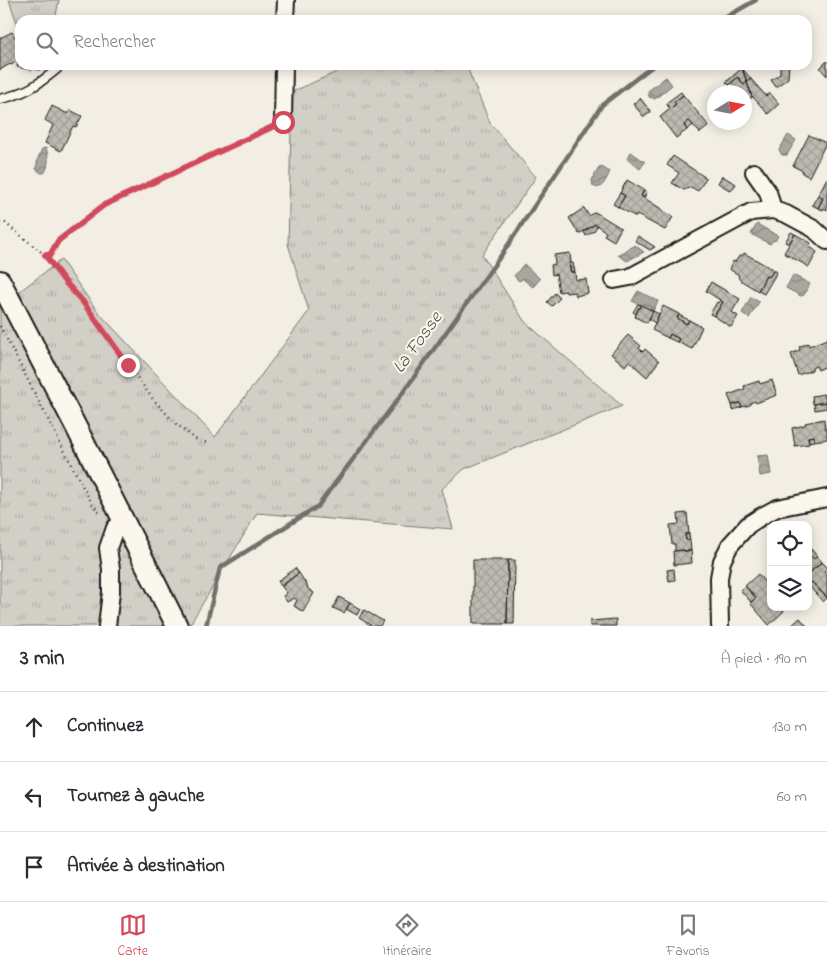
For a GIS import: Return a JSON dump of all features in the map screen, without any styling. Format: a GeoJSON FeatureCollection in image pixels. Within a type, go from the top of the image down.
{"type":"FeatureCollection","features":[{"type":"Feature","properties":{"kind":"street"},"geometry":{"type":"LineString","coordinates":[[285,15],[286,0]]}},
{"type":"Feature","properties":{"kind":"street"},"geometry":{"type":"LineString","coordinates":[[283,122],[284,70]]}},
{"type":"Feature","properties":{"kind":"street"},"geometry":{"type":"LineString","coordinates":[[754,172],[768,192],[773,210]]}},
{"type":"Feature","properties":{"kind":"street"},"geometry":{"type":"LineString","coordinates":[[614,280],[630,277],[751,212],[773,210],[786,214],[814,229],[827,241]]}},
{"type":"Feature","properties":{"kind":"street"},"geometry":{"type":"LineString","coordinates":[[0,281],[176,625]]}},
{"type":"Feature","properties":{"kind":"street"},"geometry":{"type":"LineString","coordinates":[[720,626],[719,578],[722,561],[730,545],[748,525],[777,508],[827,498]]}},
{"type":"Feature","properties":{"kind":"street"},"geometry":{"type":"LineString","coordinates":[[107,626],[111,569],[108,548],[115,528],[124,521]]}},
{"type":"Feature","properties":{"kind":"lane"},"geometry":{"type":"LineString","coordinates":[[0,99],[15,96],[40,84],[56,70]]}},
{"type":"Feature","properties":{"kind":"path"},"geometry":{"type":"LineString","coordinates":[[45,255],[50,255],[58,241],[104,205],[283,122]]}},
{"type":"Feature","properties":{"kind":"path"},"geometry":{"type":"LineString","coordinates":[[0,222],[5,223],[45,255],[83,302],[152,398],[175,423],[195,438],[207,443]]}},
{"type":"Feature","properties":{"kind":"green space"},"geometry":{"type":"Polygon","coordinates":[[[9,0],[59,0],[56,15],[15,15],[15,17],[9,0]]]}},
{"type":"Feature","properties":{"kind":"green space"},"geometry":{"type":"Polygon","coordinates":[[[341,70],[468,70],[490,123],[536,177],[482,255],[525,322],[622,406],[464,469],[442,489],[453,529],[257,513],[189,626],[0,626],[0,306],[61,260],[98,312],[215,437],[309,311],[288,244],[292,92],[341,70]]]}},
{"type":"Feature","properties":{"kind":"water"},"geometry":{"type":"Polygon","coordinates":[[[666,77],[672,85],[655,99],[649,97],[648,91],[666,77]]]}},
{"type":"Feature","properties":{"kind":"water"},"geometry":{"type":"Polygon","coordinates":[[[788,135],[796,140],[787,155],[782,155],[779,150],[788,135]]]}},
{"type":"Feature","properties":{"kind":"water"},"geometry":{"type":"Polygon","coordinates":[[[46,148],[48,165],[46,171],[41,173],[36,169],[38,158],[42,149],[46,148]]]}},
{"type":"Feature","properties":{"kind":"water"},"geometry":{"type":"Polygon","coordinates":[[[631,152],[645,162],[640,169],[627,159],[631,152]]]}},
{"type":"Feature","properties":{"kind":"water"},"geometry":{"type":"Polygon","coordinates":[[[600,166],[610,172],[603,184],[596,187],[593,186],[592,180],[600,166]]]}},
{"type":"Feature","properties":{"kind":"water"},"geometry":{"type":"Polygon","coordinates":[[[757,224],[778,236],[775,241],[773,240],[770,244],[751,234],[757,224]]]}},
{"type":"Feature","properties":{"kind":"water"},"geometry":{"type":"Polygon","coordinates":[[[635,245],[644,252],[627,261],[618,255],[635,245]]]}},
{"type":"Feature","properties":{"kind":"water"},"geometry":{"type":"Polygon","coordinates":[[[524,264],[540,279],[533,287],[524,278],[519,281],[514,276],[524,264]]]}},
{"type":"Feature","properties":{"kind":"water"},"geometry":{"type":"Polygon","coordinates":[[[793,275],[810,284],[804,295],[801,296],[786,288],[793,275]]]}},
{"type":"Feature","properties":{"kind":"water"},"geometry":{"type":"Polygon","coordinates":[[[638,291],[658,301],[653,311],[632,301],[638,291]]]}},
{"type":"Feature","properties":{"kind":"water"},"geometry":{"type":"Polygon","coordinates":[[[751,297],[759,302],[749,318],[742,313],[751,297]]]}},
{"type":"Feature","properties":{"kind":"water"},"geometry":{"type":"Polygon","coordinates":[[[768,455],[771,474],[760,476],[757,456],[768,455]]]}},
{"type":"Feature","properties":{"kind":"building"},"geometry":{"type":"Polygon","coordinates":[[[12,32],[15,37],[15,63],[0,70],[0,38],[12,32]]]}},
{"type":"Feature","properties":{"kind":"building"},"geometry":{"type":"Polygon","coordinates":[[[827,61],[827,76],[820,68],[827,61]]]}},
{"type":"Feature","properties":{"kind":"building"},"geometry":{"type":"Polygon","coordinates":[[[740,70],[743,70],[747,82],[744,85],[738,77],[729,85],[726,82],[740,70]]]}},
{"type":"Feature","properties":{"kind":"building"},"geometry":{"type":"Polygon","coordinates":[[[743,70],[751,79],[747,82],[743,70]]]}},
{"type":"Feature","properties":{"kind":"building"},"geometry":{"type":"Polygon","coordinates":[[[780,70],[789,70],[788,78],[776,87],[771,80],[780,74],[780,70]]]}},
{"type":"Feature","properties":{"kind":"building"},"geometry":{"type":"Polygon","coordinates":[[[738,77],[744,85],[729,85],[738,77]]]}},
{"type":"Feature","properties":{"kind":"building"},"geometry":{"type":"Polygon","coordinates":[[[751,79],[766,96],[770,93],[779,104],[768,114],[752,97],[752,85],[748,85],[747,82],[751,79]]]}},
{"type":"Feature","properties":{"kind":"building"},"geometry":{"type":"Polygon","coordinates":[[[681,92],[683,95],[674,102],[676,104],[670,109],[666,103],[681,92]]]}},
{"type":"Feature","properties":{"kind":"building"},"geometry":{"type":"Polygon","coordinates":[[[683,95],[707,124],[707,128],[700,133],[689,121],[684,125],[687,130],[676,138],[660,117],[676,104],[674,102],[683,95]]]}},
{"type":"Feature","properties":{"kind":"building"},"geometry":{"type":"Polygon","coordinates":[[[640,98],[651,112],[644,117],[633,104],[640,98]]]}},
{"type":"Feature","properties":{"kind":"building"},"geometry":{"type":"Polygon","coordinates":[[[52,106],[68,114],[70,110],[82,116],[76,127],[73,126],[61,151],[45,143],[53,125],[45,120],[52,106]]]}},
{"type":"Feature","properties":{"kind":"building"},"geometry":{"type":"Polygon","coordinates":[[[689,121],[693,125],[687,130],[684,125],[689,121]]]}},
{"type":"Feature","properties":{"kind":"building"},"geometry":{"type":"Polygon","coordinates":[[[809,135],[826,143],[809,177],[802,173],[803,171],[793,166],[809,135]]]}},
{"type":"Feature","properties":{"kind":"building"},"geometry":{"type":"Polygon","coordinates":[[[673,156],[706,178],[698,191],[691,187],[684,190],[672,183],[679,173],[667,165],[673,156]]]}},
{"type":"Feature","properties":{"kind":"building"},"geometry":{"type":"Polygon","coordinates":[[[722,176],[736,184],[731,191],[718,183],[722,176]]]}},
{"type":"Feature","properties":{"kind":"building"},"geometry":{"type":"Polygon","coordinates":[[[827,178],[827,210],[824,208],[823,210],[818,208],[823,198],[818,195],[827,178]]]}},
{"type":"Feature","properties":{"kind":"building"},"geometry":{"type":"Polygon","coordinates":[[[627,180],[644,190],[641,196],[673,217],[665,230],[618,207],[625,196],[620,193],[627,180]]]}},
{"type":"Feature","properties":{"kind":"building"},"geometry":{"type":"Polygon","coordinates":[[[644,190],[647,192],[644,198],[641,196],[644,190]]]}},
{"type":"Feature","properties":{"kind":"building"},"geometry":{"type":"Polygon","coordinates":[[[620,193],[625,196],[618,207],[613,204],[620,193]]]}},
{"type":"Feature","properties":{"kind":"building"},"geometry":{"type":"Polygon","coordinates":[[[818,195],[823,198],[818,208],[812,205],[818,195]]]}},
{"type":"Feature","properties":{"kind":"building"},"geometry":{"type":"Polygon","coordinates":[[[584,208],[589,216],[595,212],[621,228],[614,241],[604,235],[606,232],[595,224],[579,234],[569,218],[584,208]]]}},
{"type":"Feature","properties":{"kind":"building"},"geometry":{"type":"Polygon","coordinates":[[[595,224],[597,226],[594,231],[586,236],[584,232],[595,224]]]}},
{"type":"Feature","properties":{"kind":"building"},"geometry":{"type":"Polygon","coordinates":[[[791,232],[795,234],[789,244],[785,242],[791,232]]]}},
{"type":"Feature","properties":{"kind":"building"},"geometry":{"type":"Polygon","coordinates":[[[795,234],[811,243],[809,246],[817,252],[809,267],[784,253],[795,234]]]}},
{"type":"Feature","properties":{"kind":"building"},"geometry":{"type":"Polygon","coordinates":[[[638,236],[655,247],[650,250],[635,241],[638,236]]]}},
{"type":"Feature","properties":{"kind":"building"},"geometry":{"type":"Polygon","coordinates":[[[570,253],[571,263],[569,263],[571,272],[575,272],[576,280],[586,279],[588,293],[576,296],[575,292],[559,292],[556,274],[552,275],[551,265],[555,264],[554,255],[570,253]]]}},
{"type":"Feature","properties":{"kind":"building"},"geometry":{"type":"Polygon","coordinates":[[[744,253],[774,270],[769,277],[766,276],[758,291],[740,280],[739,275],[729,269],[733,261],[735,262],[744,253]]]}},
{"type":"Feature","properties":{"kind":"building"},"geometry":{"type":"Polygon","coordinates":[[[569,263],[573,263],[575,272],[571,272],[569,263]]]}},
{"type":"Feature","properties":{"kind":"building"},"geometry":{"type":"Polygon","coordinates":[[[774,270],[777,272],[764,294],[758,291],[766,276],[769,277],[774,270]]]}},
{"type":"Feature","properties":{"kind":"building"},"geometry":{"type":"Polygon","coordinates":[[[711,282],[740,299],[732,312],[738,316],[731,327],[714,316],[723,302],[706,291],[711,282]]]}},
{"type":"Feature","properties":{"kind":"building"},"geometry":{"type":"Polygon","coordinates":[[[555,293],[560,298],[552,306],[547,302],[555,293]]]}},
{"type":"Feature","properties":{"kind":"building"},"geometry":{"type":"Polygon","coordinates":[[[720,300],[723,302],[714,316],[710,314],[717,302],[720,300]]]}},
{"type":"Feature","properties":{"kind":"building"},"geometry":{"type":"Polygon","coordinates":[[[638,304],[641,305],[636,314],[633,312],[638,304]]]}},
{"type":"Feature","properties":{"kind":"building"},"geometry":{"type":"Polygon","coordinates":[[[641,305],[653,311],[647,323],[635,317],[641,305]]]}},
{"type":"Feature","properties":{"kind":"building"},"geometry":{"type":"Polygon","coordinates":[[[663,306],[679,314],[677,318],[687,324],[689,320],[702,327],[692,349],[677,342],[679,339],[670,334],[668,338],[652,330],[663,306]]]}},
{"type":"Feature","properties":{"kind":"building"},"geometry":{"type":"Polygon","coordinates":[[[653,311],[659,314],[655,323],[649,319],[653,311]]]}},
{"type":"Feature","properties":{"kind":"building"},"geometry":{"type":"Polygon","coordinates":[[[679,315],[689,320],[687,324],[677,318],[679,315]]]}},
{"type":"Feature","properties":{"kind":"building"},"geometry":{"type":"Polygon","coordinates":[[[670,334],[679,339],[677,342],[668,338],[670,334]]]}},
{"type":"Feature","properties":{"kind":"building"},"geometry":{"type":"Polygon","coordinates":[[[628,335],[641,346],[639,348],[643,352],[645,349],[659,361],[647,377],[629,361],[625,366],[611,354],[628,335]]]}},
{"type":"Feature","properties":{"kind":"building"},"geometry":{"type":"Polygon","coordinates":[[[827,339],[827,366],[818,370],[816,366],[812,370],[798,375],[791,354],[800,350],[799,347],[808,343],[809,346],[827,339]]]}},
{"type":"Feature","properties":{"kind":"building"},"geometry":{"type":"Polygon","coordinates":[[[772,380],[777,395],[742,407],[740,403],[732,405],[728,395],[745,389],[744,386],[759,381],[760,384],[772,380]]]}},
{"type":"Feature","properties":{"kind":"building"},"geometry":{"type":"Polygon","coordinates":[[[824,394],[826,402],[813,404],[812,396],[824,394]]]}},
{"type":"Feature","properties":{"kind":"building"},"geometry":{"type":"Polygon","coordinates":[[[826,402],[827,408],[815,410],[814,404],[826,402]]]}},
{"type":"Feature","properties":{"kind":"building"},"geometry":{"type":"Polygon","coordinates":[[[740,403],[742,407],[733,410],[732,405],[740,403]]]}},
{"type":"Feature","properties":{"kind":"building"},"geometry":{"type":"Polygon","coordinates":[[[824,419],[825,429],[827,428],[827,439],[814,441],[814,436],[808,437],[809,444],[795,446],[792,428],[824,419]]]}},
{"type":"Feature","properties":{"kind":"building"},"geometry":{"type":"Polygon","coordinates":[[[814,436],[814,441],[809,442],[808,437],[814,436]]]}},
{"type":"Feature","properties":{"kind":"building"},"geometry":{"type":"Polygon","coordinates":[[[687,513],[689,534],[685,534],[686,540],[690,540],[691,551],[675,551],[675,544],[672,544],[670,525],[679,524],[678,514],[687,513]]]}},
{"type":"Feature","properties":{"kind":"building"},"geometry":{"type":"Polygon","coordinates":[[[685,534],[689,534],[690,540],[686,540],[685,534]]]}},
{"type":"Feature","properties":{"kind":"building"},"geometry":{"type":"Polygon","coordinates":[[[812,550],[817,556],[814,559],[812,557],[812,550]]]}},
{"type":"Feature","properties":{"kind":"building"},"geometry":{"type":"Polygon","coordinates":[[[673,551],[691,551],[692,563],[674,565],[673,551]]]}},
{"type":"Feature","properties":{"kind":"building"},"geometry":{"type":"Polygon","coordinates":[[[817,556],[822,562],[812,571],[812,557],[814,559],[817,556]]]}},
{"type":"Feature","properties":{"kind":"building"},"geometry":{"type":"Polygon","coordinates":[[[473,560],[508,560],[507,624],[473,624],[473,560]]]}},
{"type":"Feature","properties":{"kind":"building"},"geometry":{"type":"Polygon","coordinates":[[[508,560],[515,560],[514,624],[507,624],[508,560]]]}},
{"type":"Feature","properties":{"kind":"building"},"geometry":{"type":"Polygon","coordinates":[[[822,562],[827,567],[824,571],[827,574],[827,598],[812,582],[812,571],[822,562]]]}},
{"type":"Feature","properties":{"kind":"building"},"geometry":{"type":"Polygon","coordinates":[[[295,568],[299,573],[281,586],[278,581],[295,568]]]}},
{"type":"Feature","properties":{"kind":"building"},"geometry":{"type":"Polygon","coordinates":[[[674,569],[675,580],[669,581],[667,570],[674,569]]]}},
{"type":"Feature","properties":{"kind":"building"},"geometry":{"type":"Polygon","coordinates":[[[299,573],[307,588],[314,593],[303,612],[294,606],[297,600],[294,598],[287,602],[283,596],[287,593],[282,587],[299,573]]]}},
{"type":"Feature","properties":{"kind":"building"},"geometry":{"type":"Polygon","coordinates":[[[758,574],[767,585],[767,611],[784,611],[769,625],[750,603],[756,598],[745,586],[758,574]]]}},
{"type":"Feature","properties":{"kind":"building"},"geometry":{"type":"Polygon","coordinates":[[[812,582],[827,598],[823,602],[812,590],[812,582]]]}},
{"type":"Feature","properties":{"kind":"building"},"geometry":{"type":"Polygon","coordinates":[[[745,586],[756,598],[751,602],[740,590],[745,586]]]}},
{"type":"Feature","properties":{"kind":"building"},"geometry":{"type":"Polygon","coordinates":[[[339,597],[350,603],[344,613],[333,608],[339,597]]]}},
{"type":"Feature","properties":{"kind":"building"},"geometry":{"type":"Polygon","coordinates":[[[350,603],[360,609],[357,615],[346,609],[350,603]]]}},
{"type":"Feature","properties":{"kind":"building"},"geometry":{"type":"Polygon","coordinates":[[[364,610],[383,621],[380,626],[372,626],[359,618],[364,610]]]}},
{"type":"Feature","properties":{"kind":"building"},"geometry":{"type":"Polygon","coordinates":[[[800,618],[807,626],[791,626],[800,618]]]}},
{"type":"Feature","properties":{"kind":"building"},"geometry":{"type":"Polygon","coordinates":[[[616,619],[616,626],[590,626],[590,621],[616,619]]]}},
{"type":"Feature","properties":{"kind":"waterway","name":"La Fosse"},"geometry":{"type":"LineString","coordinates":[[730,15],[756,0]]}},
{"type":"Feature","properties":{"kind":"waterway","name":"La Fosse"},"geometry":{"type":"LineString","coordinates":[[206,626],[220,568],[318,506],[404,391],[502,254],[602,105],[648,70]]}},
{"type":"Feature","properties":{"kind":"route"},"geometry":{"type":"LineString","coordinates":[[128,365],[83,302],[45,255],[50,255],[58,241],[104,205],[283,122]]}}]}
